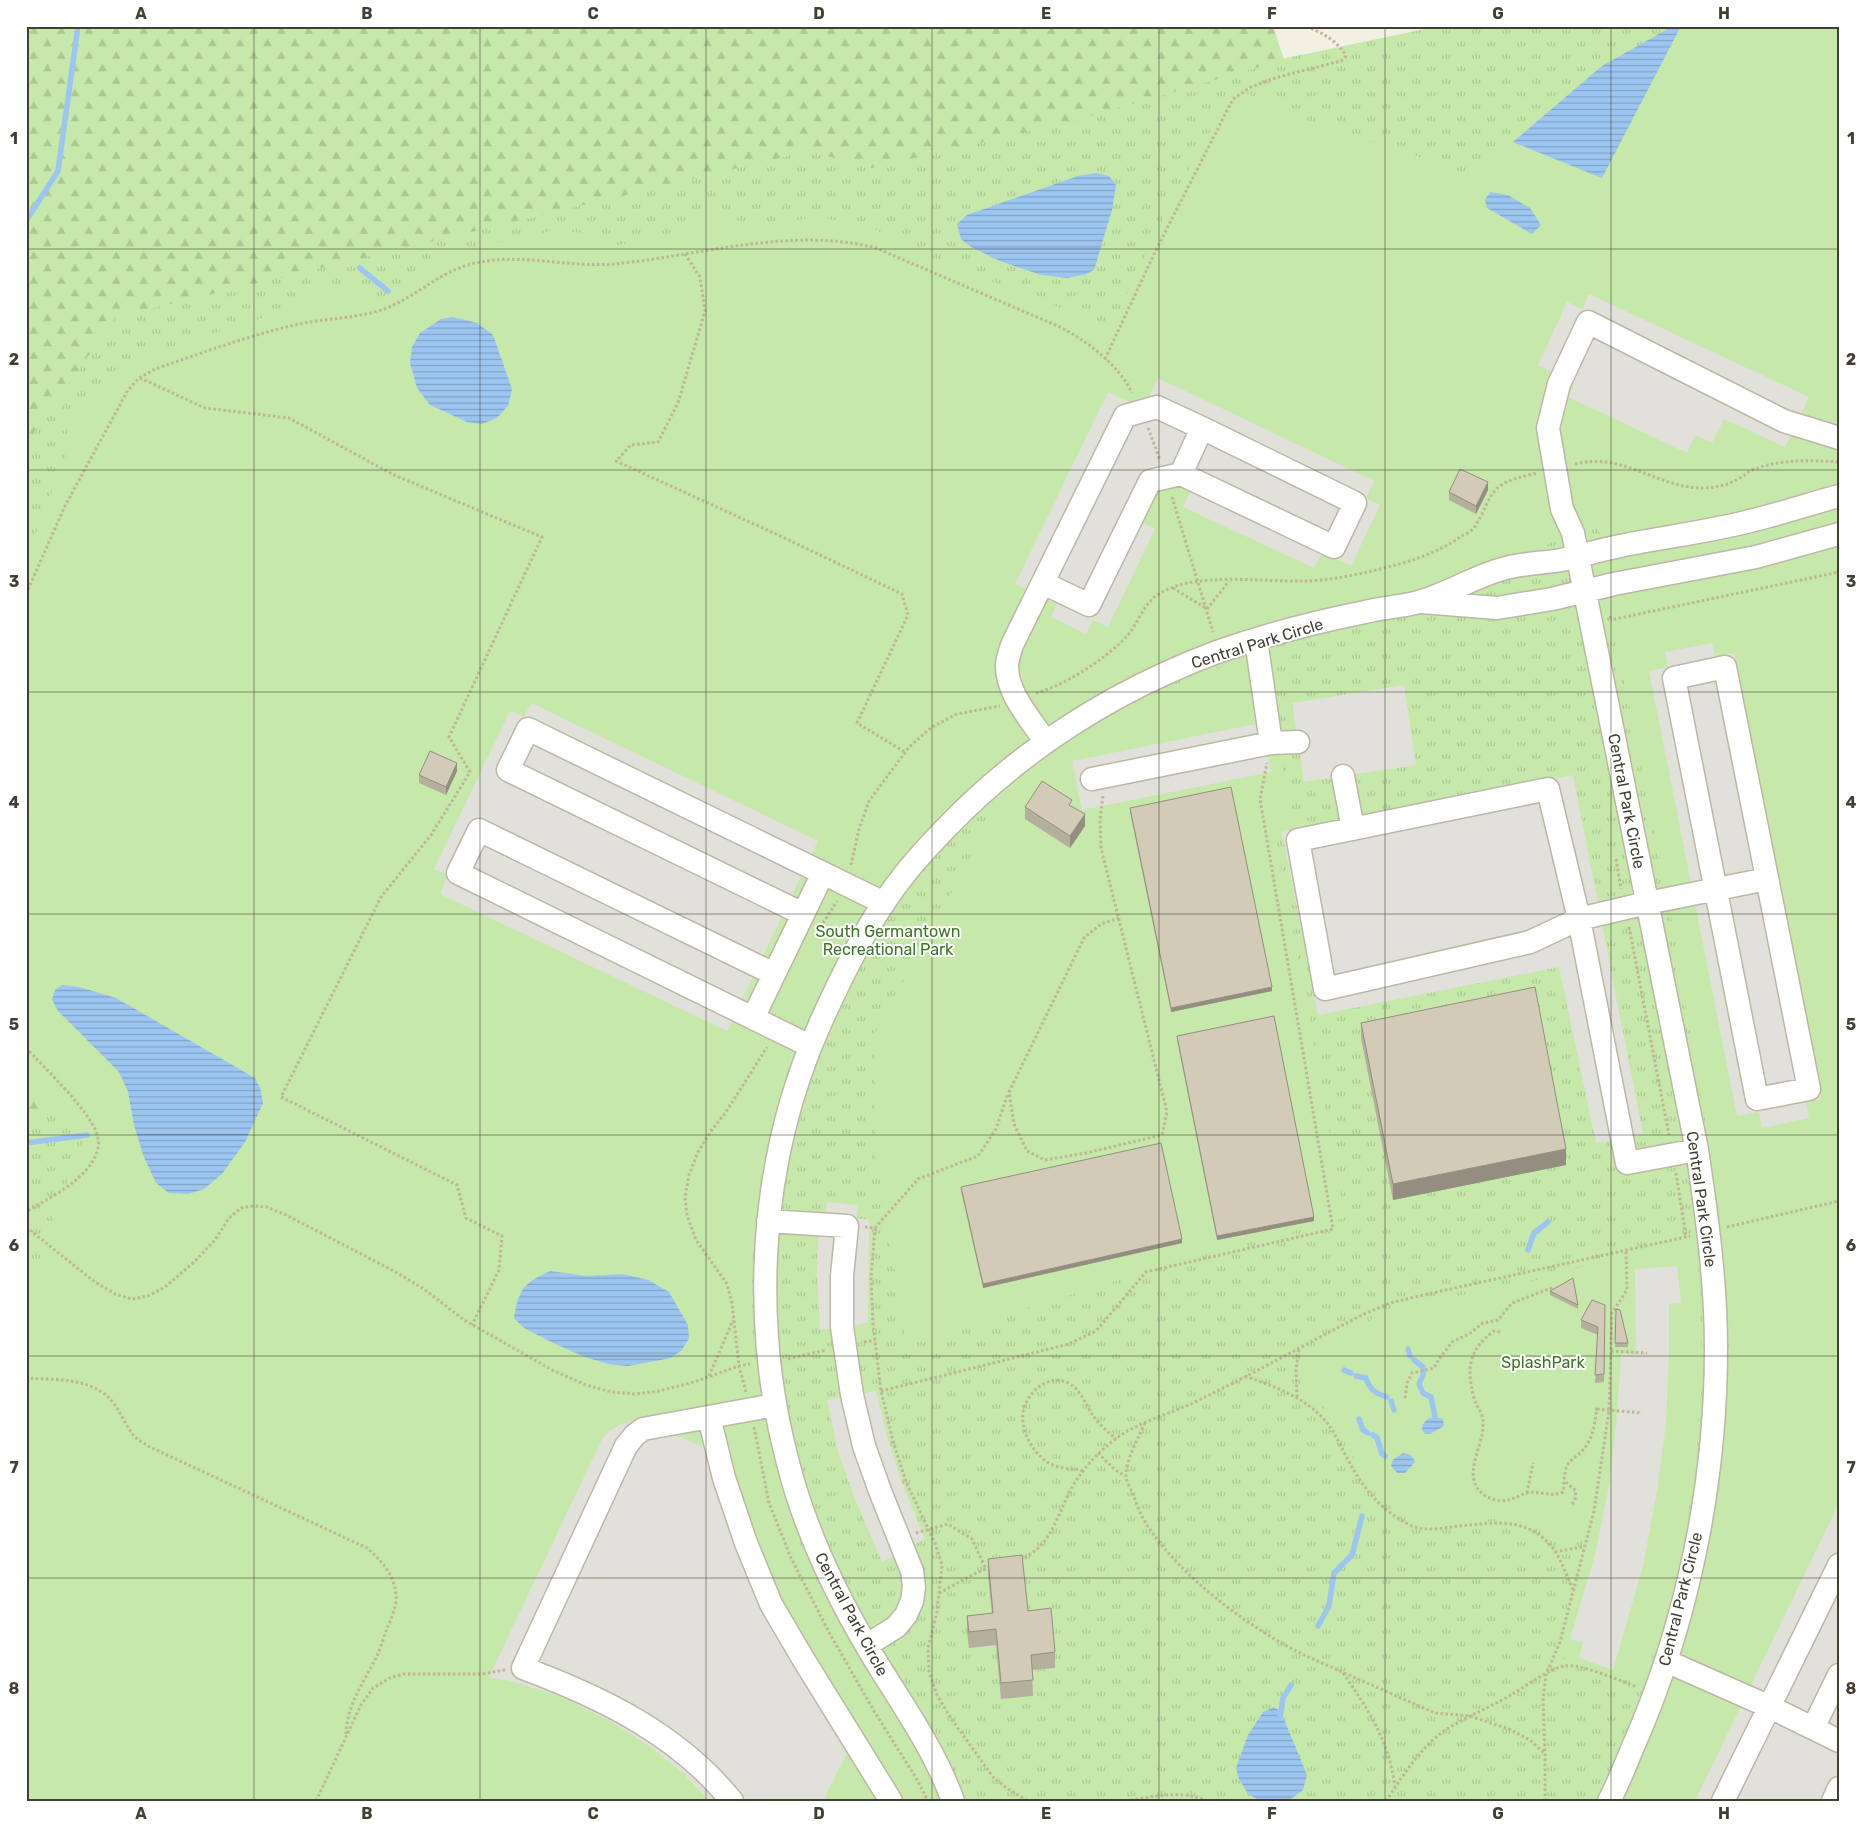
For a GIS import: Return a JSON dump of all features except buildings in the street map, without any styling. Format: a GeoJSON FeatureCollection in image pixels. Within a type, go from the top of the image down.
{"type":"FeatureCollection","features":[{"type":"Feature","properties":{"kind":"street"},"geometry":{"type":"LineString","coordinates":[[1578,556],[1573,533],[1562,509],[1548,428],[1559,384],[1588,322],[1784,421],[1839,438]]}},
{"type":"Feature","properties":{"kind":"street"},"geometry":{"type":"LineString","coordinates":[[1042,583],[1089,605],[1150,481],[1174,475],[1334,547],[1355,503],[1158,407],[1125,416],[1042,583],[1012,645],[1007,662],[1012,691],[1045,741]]}},
{"type":"Feature","properties":{"kind":"street"},"geometry":{"type":"LineString","coordinates":[[1174,475],[1202,428]]}},
{"type":"Feature","properties":{"kind":"street","name":"Central Park Circle"},"geometry":{"type":"LineString","coordinates":[[953,1801],[932,1753],[835,1589],[809,1531],[788,1464],[775,1405],[768,1360],[765,1287],[768,1221],[777,1161],[788,1112],[810,1046],[848,962],[884,903],[926,849],[976,797],[1045,741],[1105,704],[1156,678],[1220,652],[1280,632],[1366,611],[1419,602],[1508,567],[1559,560],[1616,546],[1748,522],[1839,496]]}},
{"type":"Feature","properties":{"kind":"street","name":"Central Park Circle"},"geometry":{"type":"LineString","coordinates":[[1419,602],[1497,608],[1552,599],[1756,557],[1839,534]]}},
{"type":"Feature","properties":{"kind":"street","name":"Central Park Circle"},"geometry":{"type":"LineString","coordinates":[[1578,556],[1697,1150],[1710,1231],[1716,1350],[1712,1424],[1704,1497],[1688,1581],[1666,1662],[1655,1693],[1642,1728],[1609,1801]]}},
{"type":"Feature","properties":{"kind":"street"},"geometry":{"type":"LineString","coordinates":[[1256,640],[1271,743]]}},
{"type":"Feature","properties":{"kind":"street"},"geometry":{"type":"LineString","coordinates":[[1725,667],[1809,1089],[1757,1100],[1716,889],[1674,678],[1725,667]]}},
{"type":"Feature","properties":{"kind":"street"},"geometry":{"type":"LineString","coordinates":[[812,921],[508,770],[528,729],[884,903]]}},
{"type":"Feature","properties":{"kind":"street"},"geometry":{"type":"LineString","coordinates":[[1099,777],[1271,743],[1298,742]]}},
{"type":"Feature","properties":{"kind":"street"},"geometry":{"type":"LineString","coordinates":[[1342,776],[1353,828]]}},
{"type":"Feature","properties":{"kind":"street"},"geometry":{"type":"LineString","coordinates":[[1697,1150],[1627,1163],[1579,919],[1548,789],[1298,840],[1325,990],[1530,942],[1579,919],[1767,879]]}},
{"type":"Feature","properties":{"kind":"street"},"geometry":{"type":"LineString","coordinates":[[774,974],[479,830],[458,874],[810,1046]]}},
{"type":"Feature","properties":{"kind":"street"},"geometry":{"type":"LineString","coordinates":[[753,1018],[774,974],[812,921],[823,873]]}},
{"type":"Feature","properties":{"kind":"street"},"geometry":{"type":"LineString","coordinates":[[768,1221],[847,1226],[842,1276],[842,1327],[852,1395],[864,1446],[912,1571],[914,1587],[912,1601],[906,1616],[896,1628],[867,1645]]}},
{"type":"Feature","properties":{"kind":"street"},"geometry":{"type":"LineString","coordinates":[[732,1801],[698,1763],[657,1732],[613,1706],[568,1684],[522,1668],[626,1446],[635,1436],[643,1429],[775,1405]]}},
{"type":"Feature","properties":{"kind":"street"},"geometry":{"type":"LineString","coordinates":[[709,1416],[724,1478],[743,1534],[771,1604],[802,1658],[891,1801]]}},
{"type":"Feature","properties":{"kind":"street"},"geometry":{"type":"LineString","coordinates":[[1723,1801],[1839,1565]]}},
{"type":"Feature","properties":{"kind":"street"},"geometry":{"type":"LineString","coordinates":[[1666,1662],[1770,1707],[1839,1741]]}},
{"type":"Feature","properties":{"kind":"street"},"geometry":{"type":"LineString","coordinates":[[1813,1728],[1839,1675]]}},
{"type":"Feature","properties":{"kind":"street"},"geometry":{"type":"LineString","coordinates":[[1833,1801],[1839,1788]]}},
{"type":"Feature","properties":{"kind":"path"},"geometry":{"type":"LineString","coordinates":[[1105,358],[1156,250],[1233,99],[1251,87],[1278,77],[1341,61],[1346,56],[1340,46],[1334,41],[1306,26]]}},
{"type":"Feature","properties":{"kind":"path"},"geometry":{"type":"LineString","coordinates":[[26,594],[65,506],[128,390],[139,378],[155,369],[267,332],[384,309],[443,276],[468,265],[506,260],[585,265],[614,264],[783,242],[852,242],[876,248],[1082,338],[1105,358],[1128,383],[1174,475],[1198,580],[1220,652]]}},
{"type":"Feature","properties":{"kind":"path"},"geometry":{"type":"LineString","coordinates":[[685,254],[700,277],[705,312],[678,403],[658,442],[630,446],[616,462],[776,534],[902,594],[908,615],[857,722],[905,752]]}},
{"type":"Feature","properties":{"kind":"path"},"geometry":{"type":"LineString","coordinates":[[139,378],[205,408],[289,418],[394,475],[542,537],[449,737],[470,772],[431,836],[381,898],[280,1098],[457,1185],[466,1218],[502,1236],[499,1270],[472,1324]]}},
{"type":"Feature","properties":{"kind":"path"},"geometry":{"type":"LineString","coordinates":[[812,921],[845,884],[859,829],[869,801],[905,752],[932,727],[957,714],[1002,706],[1017,698],[1047,690],[1085,669],[1109,652],[1129,634],[1144,609],[1156,596],[1173,588],[1198,580],[1303,581],[1338,578],[1379,570],[1421,558],[1448,546],[1472,530],[1492,493],[1509,480],[1585,462],[1602,460],[1670,482],[1697,488],[1713,488],[1728,484],[1751,470],[1784,462],[1806,460],[1839,462]]}},
{"type":"Feature","properties":{"kind":"path"},"geometry":{"type":"LineString","coordinates":[[1589,613],[1615,619],[1839,572]]}},
{"type":"Feature","properties":{"kind":"path"},"geometry":{"type":"LineString","coordinates":[[1207,610],[1229,580]]}},
{"type":"Feature","properties":{"kind":"path"},"geometry":{"type":"LineString","coordinates":[[1173,588],[1207,610]]}},
{"type":"Feature","properties":{"kind":"path"},"geometry":{"type":"LineString","coordinates":[[881,1391],[1069,1344],[1096,1331],[1146,1272],[1334,1229],[1260,799],[1271,743]]}},
{"type":"Feature","properties":{"kind":"path"},"geometry":{"type":"LineString","coordinates":[[1009,1092],[1014,1124],[1027,1151],[1045,1160],[1086,1153],[1162,1135],[1167,1112],[1101,848],[1099,777]]}},
{"type":"Feature","properties":{"kind":"path"},"geometry":{"type":"LineString","coordinates":[[1614,850],[1673,1155],[1686,1236]]}},
{"type":"Feature","properties":{"kind":"path"},"geometry":{"type":"LineString","coordinates":[[1028,1801],[993,1777],[950,1717],[937,1695],[929,1672],[928,1648],[937,1612],[942,1565],[935,1543],[906,1482],[893,1441],[881,1391],[871,1278],[875,1228],[918,1180],[978,1156],[996,1129],[1009,1092],[1084,938],[1101,924],[1119,918]]}},
{"type":"Feature","properties":{"kind":"path"},"geometry":{"type":"LineString","coordinates":[[775,1028],[765,1053],[698,1152],[689,1175],[685,1197],[687,1215],[696,1240],[727,1284],[732,1303],[739,1366],[751,1409],[769,1503],[791,1558],[831,1636],[874,1711],[924,1791],[928,1801]]}},
{"type":"Feature","properties":{"kind":"path"},"geometry":{"type":"LineString","coordinates":[[26,1048],[59,1082],[94,1125],[99,1139],[97,1152],[92,1163],[82,1174],[59,1192],[26,1212]]}},
{"type":"Feature","properties":{"kind":"path"},"geometry":{"type":"LineString","coordinates":[[1013,1563],[1031,1555],[1044,1544],[1057,1521],[1068,1494],[1083,1471],[1098,1453],[1116,1439],[1145,1422],[1198,1400],[1390,1303],[1839,1201]]}},
{"type":"Feature","properties":{"kind":"path"},"geometry":{"type":"LineString","coordinates":[[26,1227],[95,1282],[115,1294],[132,1299],[148,1296],[165,1287],[180,1275],[215,1240],[229,1218],[241,1208],[253,1206],[267,1207],[394,1271],[424,1289],[472,1324],[554,1371],[586,1385],[611,1392],[636,1394],[659,1391],[709,1377],[739,1366],[768,1360],[789,1359],[845,1345],[875,1340]]}},
{"type":"Feature","properties":{"kind":"path"},"geometry":{"type":"LineString","coordinates":[[847,1226],[875,1228]]}},
{"type":"Feature","properties":{"kind":"path"},"geometry":{"type":"LineString","coordinates":[[1545,1801],[1543,1700],[1546,1674],[1560,1642],[1594,1511],[1609,1411],[1612,1313],[1627,1290],[1626,1250]]}},
{"type":"Feature","properties":{"kind":"path"},"geometry":{"type":"LineString","coordinates":[[1405,1398],[1406,1383],[1412,1374],[1419,1370],[1434,1368],[1438,1359],[1452,1342],[1469,1334],[1483,1323],[1498,1320],[1512,1303],[1554,1287]]}},
{"type":"Feature","properties":{"kind":"path"},"geometry":{"type":"LineString","coordinates":[[709,1377],[734,1318]]}},
{"type":"Feature","properties":{"kind":"path"},"geometry":{"type":"LineString","coordinates":[[1500,1332],[1494,1331],[1483,1339],[1472,1355],[1473,1394],[1482,1411],[1484,1427],[1473,1474],[1475,1485],[1484,1495],[1494,1500],[1507,1501],[1527,1493],[1554,1496],[1563,1492],[1566,1482],[1565,1470],[1569,1462],[1592,1439],[1595,1409],[1642,1413]]}},
{"type":"Feature","properties":{"kind":"path"},"geometry":{"type":"LineString","coordinates":[[1297,1397],[1296,1370],[1299,1348]]}},
{"type":"Feature","properties":{"kind":"path"},"geometry":{"type":"LineString","coordinates":[[1611,1351],[1646,1353]]}},
{"type":"Feature","properties":{"kind":"path"},"geometry":{"type":"LineString","coordinates":[[1245,1376],[1297,1397],[1308,1404],[1327,1423],[1363,1486],[1392,1515],[1413,1527],[1435,1530],[1510,1522],[1530,1529],[1543,1537],[1555,1552],[1574,1589]]}},
{"type":"Feature","properties":{"kind":"path"},"geometry":{"type":"LineString","coordinates":[[26,1378],[67,1380],[99,1389],[111,1400],[135,1437],[150,1447],[359,1544],[367,1548],[383,1562],[392,1580],[396,1597],[391,1620],[377,1656],[351,1707],[346,1722],[346,1736]]}},
{"type":"Feature","properties":{"kind":"path"},"geometry":{"type":"LineString","coordinates":[[1083,1471],[1074,1468],[1061,1469],[1047,1462],[1034,1449],[1027,1437],[1022,1420],[1024,1406],[1035,1390],[1048,1381],[1059,1379],[1070,1384],[1079,1391],[1095,1417],[1116,1439]]}},
{"type":"Feature","properties":{"kind":"path"},"geometry":{"type":"LineString","coordinates":[[1145,1422],[1132,1452],[1126,1476],[1146,1524],[1163,1546],[1189,1573],[1223,1603],[1284,1645],[1343,1673],[1435,1713],[1470,1716],[1509,1729],[1530,1740],[1545,1754]]}},
{"type":"Feature","properties":{"kind":"path"},"geometry":{"type":"LineString","coordinates":[[1098,1453],[1114,1469],[1126,1476]]}},
{"type":"Feature","properties":{"kind":"path"},"geometry":{"type":"LineString","coordinates":[[1527,1493],[1532,1463]]}},
{"type":"Feature","properties":{"kind":"path"},"geometry":{"type":"LineString","coordinates":[[1566,1482],[1576,1491],[1575,1500],[1572,1505]]}},
{"type":"Feature","properties":{"kind":"path"},"geometry":{"type":"LineString","coordinates":[[900,1539],[948,1524],[972,1539],[986,1569]]}},
{"type":"Feature","properties":{"kind":"path"},"geometry":{"type":"LineString","coordinates":[[1555,1552],[1586,1546]]}},
{"type":"Feature","properties":{"kind":"path"},"geometry":{"type":"LineString","coordinates":[[939,1593],[996,1565]]}},
{"type":"Feature","properties":{"kind":"path"},"geometry":{"type":"LineString","coordinates":[[1386,1801],[1421,1752],[1443,1732],[1563,1666],[1576,1666],[1655,1693]]}},
{"type":"Feature","properties":{"kind":"path"},"geometry":{"type":"LineString","coordinates":[[316,1801],[361,1705],[373,1688],[390,1678],[403,1674],[481,1674],[522,1668]]}},
{"type":"Feature","properties":{"kind":"path"},"geometry":{"type":"LineString","coordinates":[[1343,1673],[1380,1730],[1392,1761],[1396,1786]]}},
{"type":"Feature","properties":{"kind":"path"},"geometry":{"type":"LineString","coordinates":[[1126,1801],[1176,1794],[1201,1798],[1207,1801]]}},
{"type":"Feature","properties":{"kind":"green space","name":"South Germantown Recreational Park"},"geometry":{"type":"Polygon","coordinates":[[[26,26],[1083,101],[1439,26],[1839,26],[1839,1801],[26,1801],[26,26]]]}},
{"type":"Feature","properties":{"kind":"green space"},"geometry":{"type":"Polygon","coordinates":[[[26,26],[1273,26],[1284,60],[1073,121],[872,168],[809,151],[116,317],[26,443],[26,26]]]}},
{"type":"Feature","properties":{"kind":"green space"},"geometry":{"type":"Polygon","coordinates":[[[1681,26],[1839,26],[1839,1801],[1624,1801],[1653,1733],[1678,1665],[1701,1584],[1716,1499],[1725,1425],[1729,1350],[1727,1287],[1710,1148],[1671,917],[1616,637],[1598,525],[1431,586],[1310,611],[1228,635],[1149,667],[1109,687],[1070,710],[1032,736],[962,793],[900,860],[865,908],[836,960],[794,1054],[768,1140],[762,1171],[752,1267],[755,1362],[761,1405],[770,1447],[788,1509],[807,1560],[836,1618],[905,1731],[929,1775],[940,1801],[26,1801],[26,1295],[83,1141],[26,1088],[26,557],[66,457],[65,437],[87,402],[99,392],[111,387],[135,359],[271,315],[288,301],[306,294],[361,283],[375,292],[383,302],[398,298],[427,268],[463,249],[532,236],[553,230],[595,234],[609,246],[685,235],[688,226],[704,216],[722,213],[755,229],[815,217],[865,224],[924,255],[1073,313],[1106,338],[1180,185],[1235,87],[1351,139],[1393,145],[1462,177],[1476,172],[1513,142],[1602,178],[1681,26]]]}},
{"type":"Feature","properties":{"kind":"green space"},"geometry":{"type":"Polygon","coordinates":[[[1271,647],[1288,823],[1275,832],[1345,1218],[1200,1255],[907,1345],[876,1157],[875,1033],[975,849],[997,792],[1108,713],[1271,647]]]}},
{"type":"Feature","properties":{"kind":"green space"},"geometry":{"type":"Polygon","coordinates":[[[26,1088],[53,1114],[26,1116],[26,1088]]]}},
{"type":"Feature","properties":{"kind":"green space","name":"SplashPark"},"geometry":{"type":"Polygon","coordinates":[[[1697,1236],[1703,1376],[1687,1532],[1665,1625],[1641,1685],[1555,1655],[1585,1540],[1553,1541],[1530,1523],[1504,1518],[1426,1524],[1408,1519],[1372,1489],[1357,1465],[1331,1412],[1306,1395],[1300,1385],[1305,1353],[1392,1309],[1547,1278],[1630,1252],[1697,1236]]]}},
{"type":"Feature","properties":{"kind":"shaded area"},"geometry":{"type":"Polygon","coordinates":[[[1589,294],[1809,397],[1785,447],[1724,419],[1712,443],[1695,435],[1687,453],[1568,397],[1574,383],[1538,365],[1567,302],[1582,309],[1589,294]]]}},
{"type":"Feature","properties":{"kind":"shaded area"},"geometry":{"type":"Polygon","coordinates":[[[1158,378],[1374,481],[1366,498],[1380,505],[1351,566],[1322,552],[1314,568],[1183,507],[1190,492],[1177,487],[1157,493],[1143,523],[1155,529],[1108,627],[1093,620],[1086,634],[1051,617],[1057,604],[1015,584],[1108,392],[1130,402],[1149,396],[1158,378]]]}},
{"type":"Feature","properties":{"kind":"shaded area"},"geometry":{"type":"Polygon","coordinates":[[[1712,643],[1715,657],[1734,653],[1821,1099],[1806,1102],[1809,1118],[1762,1128],[1759,1112],[1737,1116],[1649,671],[1668,667],[1665,652],[1712,643]]]}},
{"type":"Feature","properties":{"kind":"shaded area"},"geometry":{"type":"Polygon","coordinates":[[[1404,685],[1416,765],[1304,782],[1292,703],[1404,685]]]}},
{"type":"Feature","properties":{"kind":"shaded area"},"geometry":{"type":"Polygon","coordinates":[[[531,703],[818,841],[727,1031],[440,894],[448,875],[434,869],[510,711],[524,717],[531,703]]]}},
{"type":"Feature","properties":{"kind":"shaded area"},"geometry":{"type":"Polygon","coordinates":[[[1261,723],[1271,772],[1082,810],[1072,761],[1261,723]]]}},
{"type":"Feature","properties":{"kind":"shaded area"},"geometry":{"type":"Polygon","coordinates":[[[1573,775],[1643,1134],[1596,1143],[1559,967],[1318,1015],[1282,832],[1573,775]]]}},
{"type":"Feature","properties":{"kind":"shaded area"},"geometry":{"type":"Polygon","coordinates":[[[827,1202],[858,1205],[856,1218],[869,1220],[868,1323],[855,1325],[863,1393],[876,1391],[888,1440],[902,1483],[925,1539],[882,1562],[855,1499],[838,1452],[827,1400],[842,1397],[834,1328],[820,1330],[817,1275],[819,1217],[826,1217],[827,1202]]]}},
{"type":"Feature","properties":{"kind":"shaded area"},"geometry":{"type":"Polygon","coordinates":[[[1677,1266],[1681,1303],[1669,1304],[1666,1423],[1657,1491],[1643,1566],[1613,1670],[1579,1658],[1583,1643],[1570,1639],[1595,1555],[1610,1481],[1621,1354],[1636,1354],[1635,1269],[1677,1266]]]}},
{"type":"Feature","properties":{"kind":"shaded area"},"geometry":{"type":"Polygon","coordinates":[[[637,1420],[707,1448],[761,1604],[847,1753],[823,1801],[709,1801],[684,1774],[648,1745],[608,1720],[564,1698],[518,1683],[489,1677],[602,1439],[609,1431],[621,1424],[637,1420]]]}},
{"type":"Feature","properties":{"kind":"shaded area"},"geometry":{"type":"Polygon","coordinates":[[[1839,1503],[1839,1801],[1695,1801],[1839,1503]]]}},
{"type":"Feature","properties":{"kind":"water"},"geometry":{"type":"Polygon","coordinates":[[[1673,26],[1681,26],[1602,178],[1513,142],[1602,66],[1673,26]]]}},
{"type":"Feature","properties":{"kind":"water"},"geometry":{"type":"Polygon","coordinates":[[[1096,173],[1109,176],[1116,185],[1112,210],[1094,270],[1084,275],[1067,278],[1041,275],[1000,261],[971,247],[961,239],[957,224],[967,215],[1078,176],[1096,173]]]}},
{"type":"Feature","properties":{"kind":"water"},"geometry":{"type":"Polygon","coordinates":[[[1490,192],[1508,195],[1530,208],[1541,225],[1532,234],[1487,208],[1485,200],[1490,192]]]}},
{"type":"Feature","properties":{"kind":"water"},"geometry":{"type":"Polygon","coordinates":[[[453,317],[477,323],[493,335],[512,389],[508,406],[497,418],[482,424],[467,422],[430,405],[417,388],[410,363],[412,347],[420,333],[441,319],[453,317]]]}},
{"type":"Feature","properties":{"kind":"water"},"geometry":{"type":"Polygon","coordinates":[[[62,985],[79,987],[116,998],[255,1078],[260,1088],[263,1103],[245,1142],[222,1174],[204,1189],[188,1194],[169,1193],[156,1183],[143,1155],[134,1125],[128,1092],[119,1072],[58,1011],[52,1000],[55,990],[62,985]]]}},
{"type":"Feature","properties":{"kind":"water"},"geometry":{"type":"Polygon","coordinates":[[[550,1271],[587,1276],[623,1274],[648,1280],[669,1292],[688,1325],[689,1338],[682,1350],[671,1358],[628,1366],[608,1364],[585,1357],[555,1344],[524,1328],[514,1318],[518,1300],[524,1288],[534,1279],[550,1271]]]}},
{"type":"Feature","properties":{"kind":"water"},"geometry":{"type":"Polygon","coordinates":[[[1435,1417],[1443,1419],[1444,1426],[1430,1434],[1425,1434],[1422,1430],[1424,1423],[1427,1419],[1435,1417]]]}},
{"type":"Feature","properties":{"kind":"water"},"geometry":{"type":"Polygon","coordinates":[[[1403,1453],[1411,1455],[1415,1462],[1405,1473],[1397,1473],[1391,1466],[1393,1460],[1403,1453]]]}},
{"type":"Feature","properties":{"kind":"water"},"geometry":{"type":"Polygon","coordinates":[[[1274,1707],[1281,1712],[1307,1775],[1303,1790],[1288,1801],[1260,1801],[1248,1794],[1239,1779],[1236,1768],[1248,1735],[1263,1712],[1274,1707]]]}},
{"type":"Feature","properties":{"kind":"waterway"},"geometry":{"type":"LineString","coordinates":[[26,221],[58,171],[78,26]]}},
{"type":"Feature","properties":{"kind":"waterway"},"geometry":{"type":"LineString","coordinates":[[360,268],[388,291]]}},
{"type":"Feature","properties":{"kind":"waterway"},"geometry":{"type":"LineString","coordinates":[[26,1143],[87,1135]]}},
{"type":"Feature","properties":{"kind":"waterway"},"geometry":{"type":"LineString","coordinates":[[1528,1250],[1534,1233],[1548,1222]]}},
{"type":"Feature","properties":{"kind":"waterway"},"geometry":{"type":"LineString","coordinates":[[1408,1349],[1410,1356]]}},
{"type":"Feature","properties":{"kind":"waterway"},"geometry":{"type":"LineString","coordinates":[[1414,1360],[1423,1367],[1423,1375],[1419,1384],[1423,1393],[1431,1397],[1435,1417]]}},
{"type":"Feature","properties":{"kind":"waterway"},"geometry":{"type":"LineString","coordinates":[[1344,1370],[1351,1373]]}},
{"type":"Feature","properties":{"kind":"waterway"},"geometry":{"type":"LineString","coordinates":[[1356,1376],[1366,1378],[1374,1390],[1387,1397]]}},
{"type":"Feature","properties":{"kind":"waterway"},"geometry":{"type":"LineString","coordinates":[[1391,1401],[1394,1410]]}},
{"type":"Feature","properties":{"kind":"waterway"},"geometry":{"type":"LineString","coordinates":[[1359,1419],[1363,1430],[1368,1433]]}},
{"type":"Feature","properties":{"kind":"waterway"},"geometry":{"type":"LineString","coordinates":[[1373,1435],[1377,1438],[1382,1454],[1385,1456]]}},
{"type":"Feature","properties":{"kind":"waterway"},"geometry":{"type":"LineString","coordinates":[[1318,1626],[1329,1606],[1334,1573],[1352,1555],[1362,1516]]}},
{"type":"Feature","properties":{"kind":"waterway"},"geometry":{"type":"LineString","coordinates":[[1280,1718],[1283,1698],[1291,1685]]}}]}
